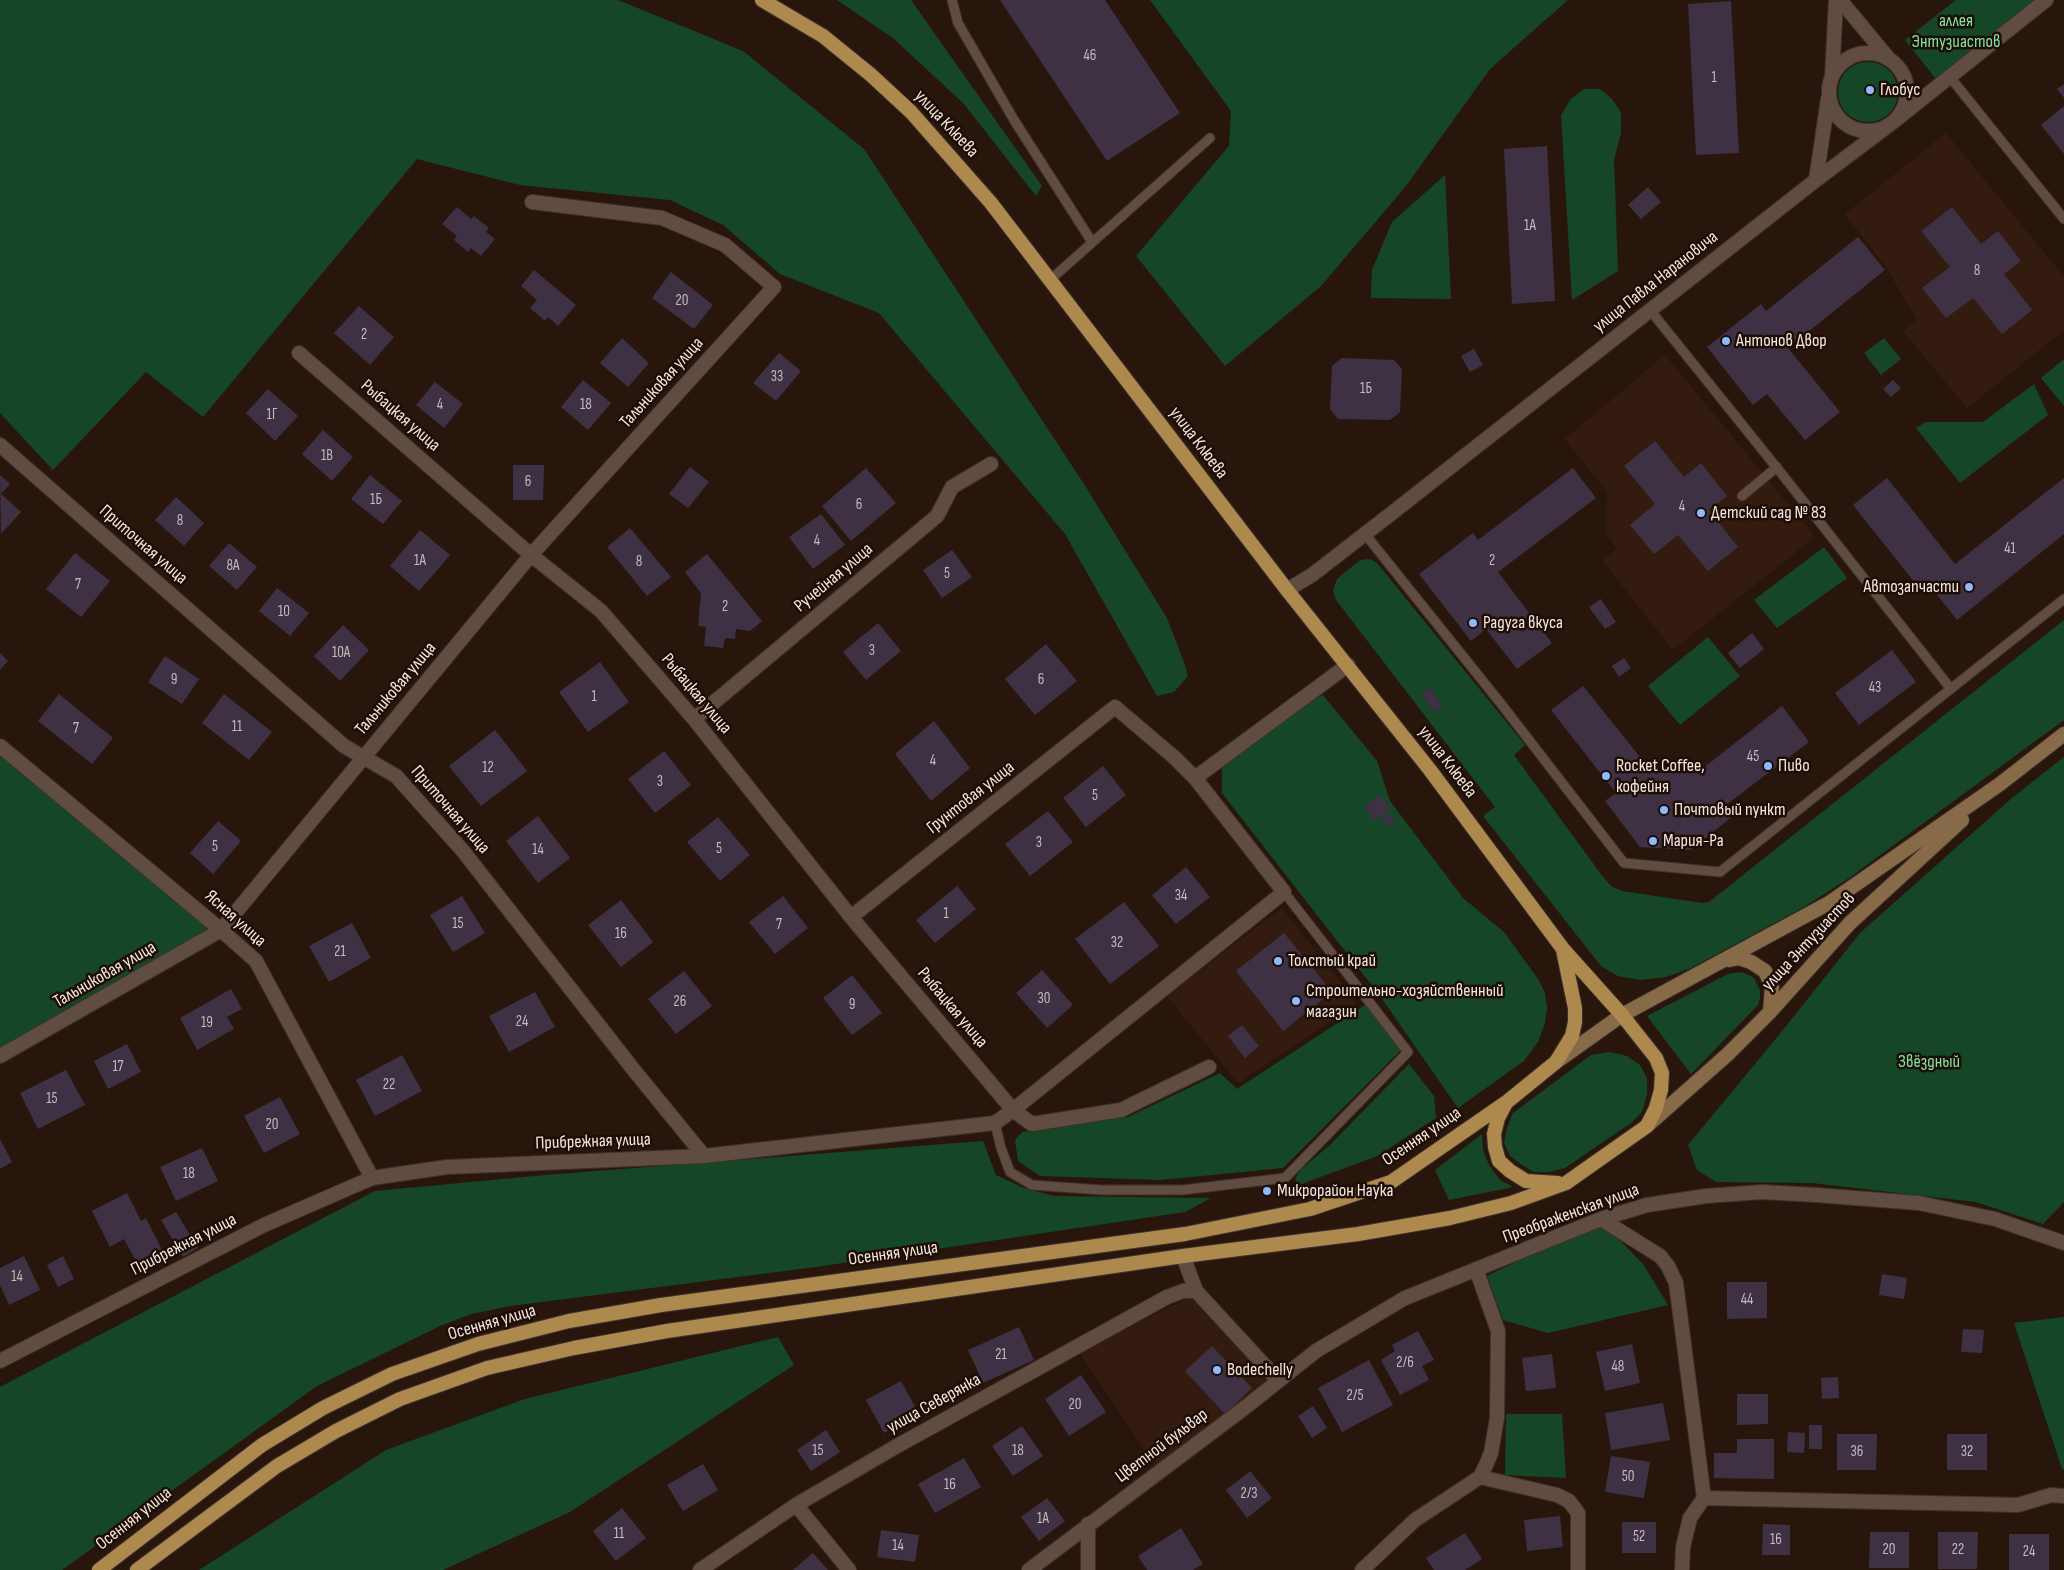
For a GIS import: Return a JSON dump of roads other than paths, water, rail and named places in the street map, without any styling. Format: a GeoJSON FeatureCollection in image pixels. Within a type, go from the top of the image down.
{"type":"FeatureCollection","features":[{"type":"Feature","properties":{"kind":"main road","name":"улица Клюева"},"geometry":{"type":"LineString","coordinates":[[762,0],[823,36],[871,75],[911,112],[991,203],[1287,590],[1430,770],[1563,949],[1622,1015],[1656,1058],[1662,1074],[1661,1090],[1656,1108],[1647,1126]]}},
{"type":"Feature","properties":{"kind":"main road","name":"улица Энтузиастов"},"geometry":{"type":"LineString","coordinates":[[1692,978],[1829,903],[2000,784],[2064,734]]}},
{"type":"Feature","properties":{"kind":"main road","name":"улица Энтузиастов"},"geometry":{"type":"LineString","coordinates":[[1647,1126],[1728,1054],[1770,1012],[1850,923],[2000,784]]}},
{"type":"Feature","properties":{"kind":"main road","name":"улица Клюева"},"geometry":{"type":"LineString","coordinates":[[1556,1062],[1572,1036],[1575,1022],[1575,1008],[1563,949]]}},
{"type":"Feature","properties":{"kind":"main road"},"geometry":{"type":"LineString","coordinates":[[1726,960],[1739,958],[1751,962],[1765,971],[1772,987],[1770,1012]]}},
{"type":"Feature","properties":{"kind":"main road","name":"Осенняя улица"},"geometry":{"type":"LineString","coordinates":[[99,1570],[262,1445],[308,1417],[392,1374],[478,1344],[569,1321],[662,1305],[1185,1234],[1310,1209],[1391,1182],[1508,1100],[1556,1062],[1622,1015],[1692,978]]}},
{"type":"Feature","properties":{"kind":"main road"},"geometry":{"type":"LineString","coordinates":[[1508,1100],[1498,1118],[1494,1134],[1495,1147],[1500,1161],[1510,1171],[1526,1181],[1566,1183]]}},
{"type":"Feature","properties":{"kind":"main road"},"geometry":{"type":"LineString","coordinates":[[137,1570],[277,1466],[336,1431],[400,1399],[487,1368],[574,1348],[667,1331],[1183,1256],[1358,1234],[1441,1219],[1511,1202],[1566,1183],[1647,1126]]}},
{"type":"Feature","properties":{"kind":"street"},"geometry":{"type":"LineString","coordinates":[[1816,180],[1832,79],[1836,0]]}},
{"type":"Feature","properties":{"kind":"street"},"geometry":{"type":"LineString","coordinates":[[1840,0],[1902,72],[1919,101]]}},
{"type":"Feature","properties":{"kind":"street","name":"улица Павла Нарановича"},"geometry":{"type":"LineString","coordinates":[[1287,590],[1312,574],[1365,534],[1816,180],[1894,122],[2046,0]]}},
{"type":"Feature","properties":{"kind":"street"},"geometry":{"type":"LineString","coordinates":[[1832,79],[1841,64],[1856,55],[1873,53],[1889,59]]}},
{"type":"Feature","properties":{"kind":"street"},"geometry":{"type":"LineString","coordinates":[[1829,93],[1835,113],[1843,122],[1853,128],[1873,131],[1887,127],[1900,115],[1907,99],[1906,80]]}},
{"type":"Feature","properties":{"kind":"street","name":"Тальниковая улица"},"geometry":{"type":"LineString","coordinates":[[0,1056],[221,930],[531,555],[774,287],[725,245],[662,218],[532,202]]}},
{"type":"Feature","properties":{"kind":"street","name":"Рыбацкая улица"},"geometry":{"type":"LineString","coordinates":[[299,353],[531,555],[602,611],[694,719],[851,917],[1013,1110]]}},
{"type":"Feature","properties":{"kind":"street","name":"Приточная улица"},"geometry":{"type":"LineString","coordinates":[[0,445],[344,746],[396,776],[463,851],[633,1069],[704,1156]]}},
{"type":"Feature","properties":{"kind":"street","name":"Ручейная улица"},"geometry":{"type":"LineString","coordinates":[[694,719],[937,516],[952,487],[991,464]]}},
{"type":"Feature","properties":{"kind":"street"},"geometry":{"type":"LineString","coordinates":[[1284,892],[1195,778],[1348,665]]}},
{"type":"Feature","properties":{"kind":"street","name":"Грунтовая улица"},"geometry":{"type":"LineString","coordinates":[[851,917],[1115,707],[1175,758],[1195,778]]}},
{"type":"Feature","properties":{"kind":"street","name":"Ясная улица"},"geometry":{"type":"LineString","coordinates":[[0,746],[256,961],[372,1178]]}},
{"type":"Feature","properties":{"kind":"street","name":"Прибрежная улица"},"geometry":{"type":"LineString","coordinates":[[0,1362],[264,1225],[372,1178],[447,1167],[704,1156],[995,1123],[1284,892]]}},
{"type":"Feature","properties":{"kind":"street"},"geometry":{"type":"LineString","coordinates":[[1013,1110],[1032,1124],[1121,1110],[1209,1067]]}},
{"type":"Feature","properties":{"kind":"street","name":"Преображенская улица"},"geometry":{"type":"LineString","coordinates":[[1316,1351],[1405,1298],[1476,1268],[1601,1219],[1647,1205],[1706,1196],[1762,1192],[1816,1194],[1919,1203],[1995,1219],[2064,1243]]}},
{"type":"Feature","properties":{"kind":"street"},"geometry":{"type":"LineString","coordinates":[[1601,1219],[1660,1256],[1668,1266],[1676,1283],[1704,1498],[1690,1518],[1683,1547],[1682,1570]]}},
{"type":"Feature","properties":{"kind":"street"},"geometry":{"type":"LineString","coordinates":[[1183,1256],[1196,1291],[1278,1380]]}},
{"type":"Feature","properties":{"kind":"street"},"geometry":{"type":"LineString","coordinates":[[1362,1570],[1415,1520],[1480,1477],[1491,1453],[1497,1418],[1498,1331],[1476,1268]]}},
{"type":"Feature","properties":{"kind":"street","name":"улица Северянка"},"geometry":{"type":"LineString","coordinates":[[700,1570],[796,1505],[897,1446],[1167,1296],[1184,1291],[1196,1291]]}},
{"type":"Feature","properties":{"kind":"street","name":"Цветной бульвар"},"geometry":{"type":"LineString","coordinates":[[1030,1570],[1088,1524],[1247,1406],[1316,1351]]}},
{"type":"Feature","properties":{"kind":"street"},"geometry":{"type":"LineString","coordinates":[[1480,1477],[1558,1494],[1569,1501],[1578,1512],[1578,1570]]}},
{"type":"Feature","properties":{"kind":"street"},"geometry":{"type":"LineString","coordinates":[[1704,1498],[2018,1506],[2052,1495],[2064,1496]]}},
{"type":"Feature","properties":{"kind":"street"},"geometry":{"type":"LineString","coordinates":[[796,1505],[849,1570]]}},
{"type":"Feature","properties":{"kind":"street"},"geometry":{"type":"LineString","coordinates":[[1088,1524],[1088,1570]]}},
{"type":"Feature","properties":{"kind":"lane"},"geometry":{"type":"LineString","coordinates":[[952,0],[958,23],[1005,104],[1092,242]]}},
{"type":"Feature","properties":{"kind":"lane"},"geometry":{"type":"LineString","coordinates":[[1950,77],[2064,219]]}},
{"type":"Feature","properties":{"kind":"lane"},"geometry":{"type":"LineString","coordinates":[[1050,280],[1210,138]]}},
{"type":"Feature","properties":{"kind":"lane"},"geometry":{"type":"LineString","coordinates":[[1650,310],[1777,467],[1951,689]]}},
{"type":"Feature","properties":{"kind":"lane"},"geometry":{"type":"LineString","coordinates":[[1742,496],[1777,467]]}},
{"type":"Feature","properties":{"kind":"lane"},"geometry":{"type":"LineString","coordinates":[[1365,534],[1502,705],[1624,863],[1720,872],[2064,599]]}},
{"type":"Feature","properties":{"kind":"lane"},"geometry":{"type":"LineString","coordinates":[[995,1123],[1001,1148],[1010,1172],[1032,1185],[1102,1190],[1182,1190],[1285,1178],[1408,1052],[1284,892]]}},
{"type":"Feature","properties":{"kind":"place","name":"Глобус"},"geometry":{"type":"Point","coordinates":[1870,90]}},
{"type":"Feature","properties":{"kind":"place","name":"Антонов Двор"},"geometry":{"type":"Point","coordinates":[1726,341]}},
{"type":"Feature","properties":{"kind":"place","name":"Детский сад № 83"},"geometry":{"type":"Point","coordinates":[1701,513]}},
{"type":"Feature","properties":{"kind":"place","name":"Автозапчасти"},"geometry":{"type":"Point","coordinates":[1969,587]}},
{"type":"Feature","properties":{"kind":"place","name":"Радуга вкуса"},"geometry":{"type":"Point","coordinates":[1473,623]}},
{"type":"Feature","properties":{"kind":"place","name":"Пиво"},"geometry":{"type":"Point","coordinates":[1768,766]}},
{"type":"Feature","properties":{"kind":"place","name":"Rocket Coffee, кофейня"},"geometry":{"type":"Point","coordinates":[1606,776]}},
{"type":"Feature","properties":{"kind":"place","name":"Почтовый пункт"},"geometry":{"type":"Point","coordinates":[1664,810]}},
{"type":"Feature","properties":{"kind":"place","name":"Мария-Ра"},"geometry":{"type":"Point","coordinates":[1653,841]}},
{"type":"Feature","properties":{"kind":"place","name":"Толстый край"},"geometry":{"type":"Point","coordinates":[1278,961]}},
{"type":"Feature","properties":{"kind":"place","name":"Строительно-хозяйственный магазин"},"geometry":{"type":"Point","coordinates":[1296,1001]}},
{"type":"Feature","properties":{"kind":"place","name":"Микрорайон Наука"},"geometry":{"type":"Point","coordinates":[1267,1191]}},
{"type":"Feature","properties":{"kind":"place","name":"Bodechelly"},"geometry":{"type":"Point","coordinates":[1217,1370]}},
{"type":"Feature","properties":{"kind":"park label","name":"аллея Энтузиастов"},"geometry":{"type":"Point","coordinates":[1956,31]}},
{"type":"Feature","properties":{"kind":"park label","name":"Звёздный"},"geometry":{"type":"Point","coordinates":[1929,1062]}}]}
